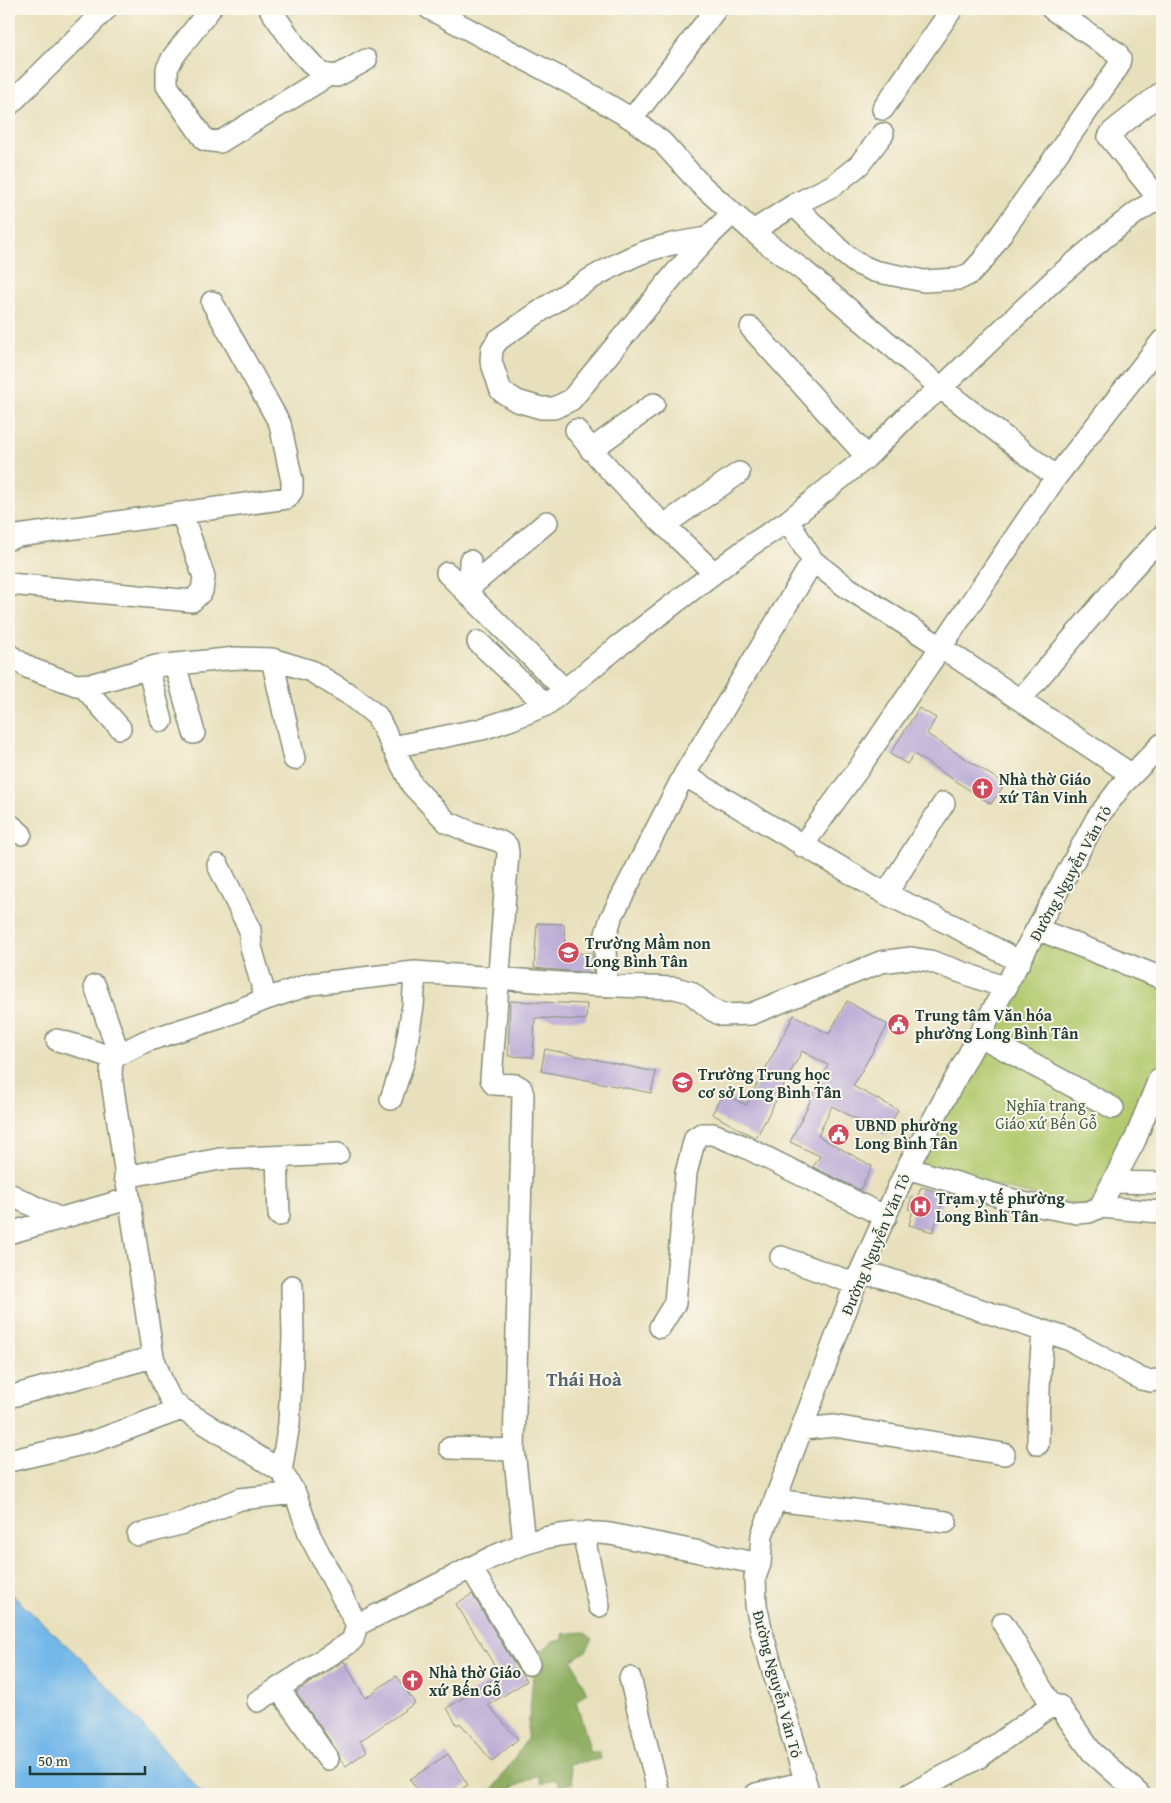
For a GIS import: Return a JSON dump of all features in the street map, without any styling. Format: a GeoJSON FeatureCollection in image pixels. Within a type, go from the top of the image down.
{"type":"FeatureCollection","features":[{"type":"Feature","properties":{"kind":"street"},"geometry":{"type":"LineString","coordinates":[[9,105],[106,9]]}},
{"type":"Feature","properties":{"kind":"street"},"geometry":{"type":"LineString","coordinates":[[210,9],[173,57],[167,69],[167,86],[205,140],[220,142],[329,75]]}},
{"type":"Feature","properties":{"kind":"street"},"geometry":{"type":"LineString","coordinates":[[270,9],[297,48],[321,74],[337,76],[366,60]]}},
{"type":"Feature","properties":{"kind":"street"},"geometry":{"type":"LineString","coordinates":[[430,9],[581,89],[632,119],[662,142],[700,184],[732,214],[804,271],[942,388],[1056,477]]}},
{"type":"Feature","properties":{"kind":"street"},"geometry":{"type":"LineString","coordinates":[[632,119],[716,9]]}},
{"type":"Feature","properties":{"kind":"street"},"geometry":{"type":"LineString","coordinates":[[884,108],[952,9]]}},
{"type":"Feature","properties":{"kind":"street"},"geometry":{"type":"LineString","coordinates":[[794,205],[842,252],[856,263],[874,271],[924,282],[959,279],[971,273],[995,244],[1118,67],[1117,53],[1052,9]]}},
{"type":"Feature","properties":{"kind":"street"},"geometry":{"type":"LineString","coordinates":[[392,747],[482,729],[546,705],[714,573],[788,521],[867,457],[910,413],[942,388],[1055,279],[1104,237],[1161,198],[1109,137],[1112,132],[1162,92]]}},
{"type":"Feature","properties":{"kind":"street"},"geometry":{"type":"LineString","coordinates":[[753,231],[794,205],[834,185],[859,165],[883,134]]}},
{"type":"Feature","properties":{"kind":"street"},"geometry":{"type":"LineString","coordinates":[[707,238],[676,242],[632,257],[580,285],[498,340],[492,350],[491,361],[501,391],[517,402],[541,408],[554,408],[571,400],[678,270],[732,214]]}},
{"type":"Feature","properties":{"kind":"street"},"geometry":{"type":"LineString","coordinates":[[9,539],[18,536],[287,498],[292,491],[292,481],[280,424],[212,302]]}},
{"type":"Feature","properties":{"kind":"street"},"geometry":{"type":"LineString","coordinates":[[751,328],[867,457]]}},
{"type":"Feature","properties":{"kind":"street"},"geometry":{"type":"LineString","coordinates":[[802,846],[859,768],[1056,477],[1162,341]]}},
{"type":"Feature","properties":{"kind":"street"},"geometry":{"type":"LineString","coordinates":[[591,450],[654,404]]}},
{"type":"Feature","properties":{"kind":"street"},"geometry":{"type":"LineString","coordinates":[[576,430],[591,450],[714,573]]}},
{"type":"Feature","properties":{"kind":"street"},"geometry":{"type":"LineString","coordinates":[[664,525],[739,473]]}},
{"type":"Feature","properties":{"kind":"street"},"geometry":{"type":"LineString","coordinates":[[9,584],[192,601],[202,591],[204,577],[182,514]]}},
{"type":"Feature","properties":{"kind":"street"},"geometry":{"type":"LineString","coordinates":[[788,521],[813,561],[845,586],[941,647],[1132,775]]}},
{"type":"Feature","properties":{"kind":"street"},"geometry":{"type":"LineString","coordinates":[[469,591],[547,522]]}},
{"type":"Feature","properties":{"kind":"street"},"geometry":{"type":"LineString","coordinates":[[1020,700],[1127,574],[1162,536]]}},
{"type":"Feature","properties":{"kind":"street"},"geometry":{"type":"LineString","coordinates":[[469,591],[470,561]]}},
{"type":"Feature","properties":{"kind":"street"},"geometry":{"type":"LineString","coordinates":[[606,986],[605,944],[606,934],[612,918],[684,776],[813,561]]}},
{"type":"Feature","properties":{"kind":"street"},"geometry":{"type":"LineString","coordinates":[[447,573],[469,591],[564,689]]}},
{"type":"Feature","properties":{"kind":"street"},"geometry":{"type":"LineString","coordinates":[[478,642],[546,705]]}},
{"type":"Feature","properties":{"kind":"street"},"geometry":{"type":"LineString","coordinates":[[9,655],[29,668],[76,685],[93,684],[148,668],[237,658],[272,659],[311,671],[352,696],[377,716],[412,785],[447,822],[499,841],[507,846],[508,854],[491,1079],[494,1084],[501,1086],[516,1085],[521,1088],[524,1095],[514,1450],[524,1543]]}},
{"type":"Feature","properties":{"kind":"street"},"geometry":{"type":"LineString","coordinates":[[272,659],[294,759]]}},
{"type":"Feature","properties":{"kind":"street"},"geometry":{"type":"LineString","coordinates":[[175,664],[194,733]]}},
{"type":"Feature","properties":{"kind":"street"},"geometry":{"type":"LineString","coordinates":[[148,668],[162,721]]}},
{"type":"Feature","properties":{"kind":"street"},"geometry":{"type":"LineString","coordinates":[[82,685],[120,728]]}},
{"type":"Feature","properties":{"kind":"street","name":"Đường Nguyễn Văn Tỏ"},"geometry":{"type":"LineString","coordinates":[[807,1788],[762,1633],[756,1605],[755,1577],[760,1564],[762,1535],[858,1279],[907,1168],[1097,818],[1122,785],[1162,744]]}},
{"type":"Feature","properties":{"kind":"street"},"geometry":{"type":"LineString","coordinates":[[684,776],[886,894],[954,926],[1020,962]]}},
{"type":"Feature","properties":{"kind":"street"},"geometry":{"type":"LineString","coordinates":[[886,894],[944,802]]}},
{"type":"Feature","properties":{"kind":"street"},"geometry":{"type":"LineString","coordinates":[[218,865],[250,930],[251,948],[266,999]]}},
{"type":"Feature","properties":{"kind":"street"},"geometry":{"type":"LineString","coordinates":[[1038,929],[1162,978]]}},
{"type":"Feature","properties":{"kind":"street"},"geometry":{"type":"LineString","coordinates":[[56,1040],[116,1056],[146,1041],[219,1018],[266,999],[312,984],[415,972],[606,986],[675,988],[690,992],[712,1010],[722,1015],[751,1014],[881,962],[911,958],[930,961],[1006,988]]}},
{"type":"Feature","properties":{"kind":"street"},"geometry":{"type":"LineString","coordinates":[[391,1099],[404,1060],[413,1006],[415,972]]}},
{"type":"Feature","properties":{"kind":"street"},"geometry":{"type":"LineString","coordinates":[[95,986],[116,1056],[110,1075],[153,1357],[163,1384],[171,1400],[182,1409],[280,1471],[296,1493],[310,1536],[356,1625],[353,1639],[350,1643],[258,1701]]}},
{"type":"Feature","properties":{"kind":"street"},"geometry":{"type":"LineString","coordinates":[[980,1036],[1113,1108]]}},
{"type":"Feature","properties":{"kind":"street"},"geometry":{"type":"LineString","coordinates":[[1100,1207],[1135,1140],[1161,1076]]}},
{"type":"Feature","properties":{"kind":"street"},"geometry":{"type":"LineString","coordinates":[[660,1327],[675,1303],[686,1173],[695,1138],[702,1134],[713,1134],[743,1146],[886,1217]]}},
{"type":"Feature","properties":{"kind":"street"},"geometry":{"type":"LineString","coordinates":[[125,1177],[220,1159],[338,1154]]}},
{"type":"Feature","properties":{"kind":"street"},"geometry":{"type":"LineString","coordinates":[[277,1157],[279,1215]]}},
{"type":"Feature","properties":{"kind":"street"},"geometry":{"type":"LineString","coordinates":[[907,1168],[1023,1204],[1077,1213],[1089,1212],[1100,1207],[1160,1212]]}},
{"type":"Feature","properties":{"kind":"street"},"geometry":{"type":"LineString","coordinates":[[1113,1182],[1162,1183]]}},
{"type":"Feature","properties":{"kind":"street"},"geometry":{"type":"LineString","coordinates":[[9,1194],[60,1219]]}},
{"type":"Feature","properties":{"kind":"street"},"geometry":{"type":"LineString","coordinates":[[9,1233],[128,1199]]}},
{"type":"Feature","properties":{"kind":"street"},"geometry":{"type":"LineString","coordinates":[[781,1257],[858,1279],[879,1276],[1068,1339],[1141,1379],[1151,1381],[1162,1379]]}},
{"type":"Feature","properties":{"kind":"street"},"geometry":{"type":"LineString","coordinates":[[280,1471],[289,1424],[293,1337],[292,1286]]}},
{"type":"Feature","properties":{"kind":"street"},"geometry":{"type":"LineString","coordinates":[[1038,1444],[1043,1331]]}},
{"type":"Feature","properties":{"kind":"street"},"geometry":{"type":"LineString","coordinates":[[9,1397],[153,1357]]}},
{"type":"Feature","properties":{"kind":"street"},"geometry":{"type":"LineString","coordinates":[[9,1461],[96,1441],[182,1409]]}},
{"type":"Feature","properties":{"kind":"street"},"geometry":{"type":"LineString","coordinates":[[803,1429],[834,1426],[1004,1454]]}},
{"type":"Feature","properties":{"kind":"street"},"geometry":{"type":"LineString","coordinates":[[450,1448],[514,1450]]}},
{"type":"Feature","properties":{"kind":"street"},"geometry":{"type":"LineString","coordinates":[[138,1535],[180,1524],[240,1499],[296,1493]]}},
{"type":"Feature","properties":{"kind":"street"},"geometry":{"type":"LineString","coordinates":[[776,1500],[946,1522]]}},
{"type":"Feature","properties":{"kind":"street"},"geometry":{"type":"LineString","coordinates":[[588,1532],[586,1547],[599,1606]]}},
{"type":"Feature","properties":{"kind":"street"},"geometry":{"type":"LineString","coordinates":[[356,1625],[524,1543],[548,1537],[588,1532],[610,1534],[760,1564]]}},
{"type":"Feature","properties":{"kind":"street"},"geometry":{"type":"LineString","coordinates":[[471,1568],[529,1664]]}},
{"type":"Feature","properties":{"kind":"street"},"geometry":{"type":"LineString","coordinates":[[1003,1623],[1052,1706]]}},
{"type":"Feature","properties":{"kind":"street"},"geometry":{"type":"LineString","coordinates":[[630,1678],[659,1794]]}},
{"type":"Feature","properties":{"kind":"street"},"geometry":{"type":"LineString","coordinates":[[279,1689],[328,1759]]}},
{"type":"Feature","properties":{"kind":"street"},"geometry":{"type":"LineString","coordinates":[[910,1794],[978,1758],[1052,1706],[1059,1706],[1092,1752],[1139,1794]]}},
{"type":"Feature","properties":{"kind":"street"},"geometry":{"type":"LineString","coordinates":[[756,1794],[807,1788]]}},
{"type":"Feature","properties":{"kind":"green space","name":"Nghĩa trang Giáo xứ Bến Gỗ"},"geometry":{"type":"Polygon","coordinates":[[[1043,937],[1162,985],[1162,1059],[1156,1078],[1088,1208],[918,1167],[1043,937]]]}},
{"type":"Feature","properties":{"kind":"green space"},"geometry":{"type":"Polygon","coordinates":[[[583,1632],[593,1639],[586,1651],[572,1660],[587,1693],[576,1701],[588,1742],[589,1752],[599,1752],[601,1759],[569,1764],[573,1783],[559,1786],[556,1779],[541,1784],[538,1775],[500,1794],[490,1794],[527,1739],[533,1677],[519,1654],[527,1648],[543,1650],[552,1642],[563,1640],[563,1634],[583,1632]]]}},
{"type":"Feature","properties":{"kind":"water"},"geometry":{"type":"Polygon","coordinates":[[[9,1592],[90,1667],[203,1794],[9,1794],[9,1592]]]}},
{"type":"Feature","properties":{"kind":"building"},"geometry":{"type":"Polygon","coordinates":[[[919,708],[936,718],[927,734],[1005,784],[991,804],[914,754],[907,764],[890,754],[919,708]]]}},
{"type":"Feature","properties":{"kind":"building"},"geometry":{"type":"Polygon","coordinates":[[[537,923],[564,924],[565,954],[592,953],[593,973],[534,968],[537,923]]]}},
{"type":"Feature","properties":{"kind":"building"},"geometry":{"type":"Polygon","coordinates":[[[510,1001],[587,1004],[586,1020],[535,1018],[533,1057],[508,1056],[510,1001]]]}},
{"type":"Feature","properties":{"kind":"building"},"geometry":{"type":"Polygon","coordinates":[[[847,1001],[888,1025],[853,1086],[898,1110],[885,1135],[832,1106],[818,1136],[872,1166],[860,1190],[813,1167],[820,1156],[790,1142],[828,1065],[802,1051],[756,1138],[712,1114],[723,1093],[746,1105],[794,1015],[829,1034],[847,1001]]]}},
{"type":"Feature","properties":{"kind":"building"},"geometry":{"type":"Polygon","coordinates":[[[545,1049],[656,1072],[651,1093],[541,1071],[545,1049]]]}},
{"type":"Feature","properties":{"kind":"building"},"geometry":{"type":"Polygon","coordinates":[[[921,1187],[945,1194],[933,1232],[909,1225],[913,1210],[908,1209],[912,1197],[917,1199],[921,1187]]]}},
{"type":"Feature","properties":{"kind":"building"},"geometry":{"type":"Polygon","coordinates":[[[472,1594],[518,1670],[527,1681],[488,1705],[518,1739],[492,1761],[460,1723],[457,1725],[447,1708],[500,1674],[456,1604],[472,1594]]]}},
{"type":"Feature","properties":{"kind":"building"},"geometry":{"type":"Polygon","coordinates":[[[344,1661],[365,1698],[396,1676],[415,1703],[360,1741],[367,1751],[346,1766],[296,1692],[344,1661]]]}},
{"type":"Feature","properties":{"kind":"building"},"geometry":{"type":"Polygon","coordinates":[[[448,1754],[468,1785],[453,1794],[420,1794],[410,1779],[448,1754]]]}},
{"type":"Feature","properties":{"kind":"place","name":"Nhà thờ Giáo xứ Tân Vinh"},"geometry":{"type":"Point","coordinates":[983,788]}},
{"type":"Feature","properties":{"kind":"place","name":"Trường Mầm non Long Bình Tân"},"geometry":{"type":"Point","coordinates":[569,952]}},
{"type":"Feature","properties":{"kind":"place","name":"Trung tâm Văn hóa phường Long Bình Tân"},"geometry":{"type":"Point","coordinates":[899,1024]}},
{"type":"Feature","properties":{"kind":"place","name":"Trường Trung học cơ sở Long Bình Tân"},"geometry":{"type":"Point","coordinates":[682,1083]}},
{"type":"Feature","properties":{"kind":"place","name":"UBND phường Long Bình Tân"},"geometry":{"type":"Point","coordinates":[839,1134]}},
{"type":"Feature","properties":{"kind":"place","name":"Trạm y tế phường Long Bình Tân"},"geometry":{"type":"Point","coordinates":[920,1207]}},
{"type":"Feature","properties":{"kind":"place","name":"Nhà thờ Giáo xứ Bến Gỗ"},"geometry":{"type":"Point","coordinates":[413,1681]}},
{"type":"Feature","properties":{"kind":"district","name":"Thái Hoà"},"geometry":{"type":"Point","coordinates":[584,1379]}}]}
